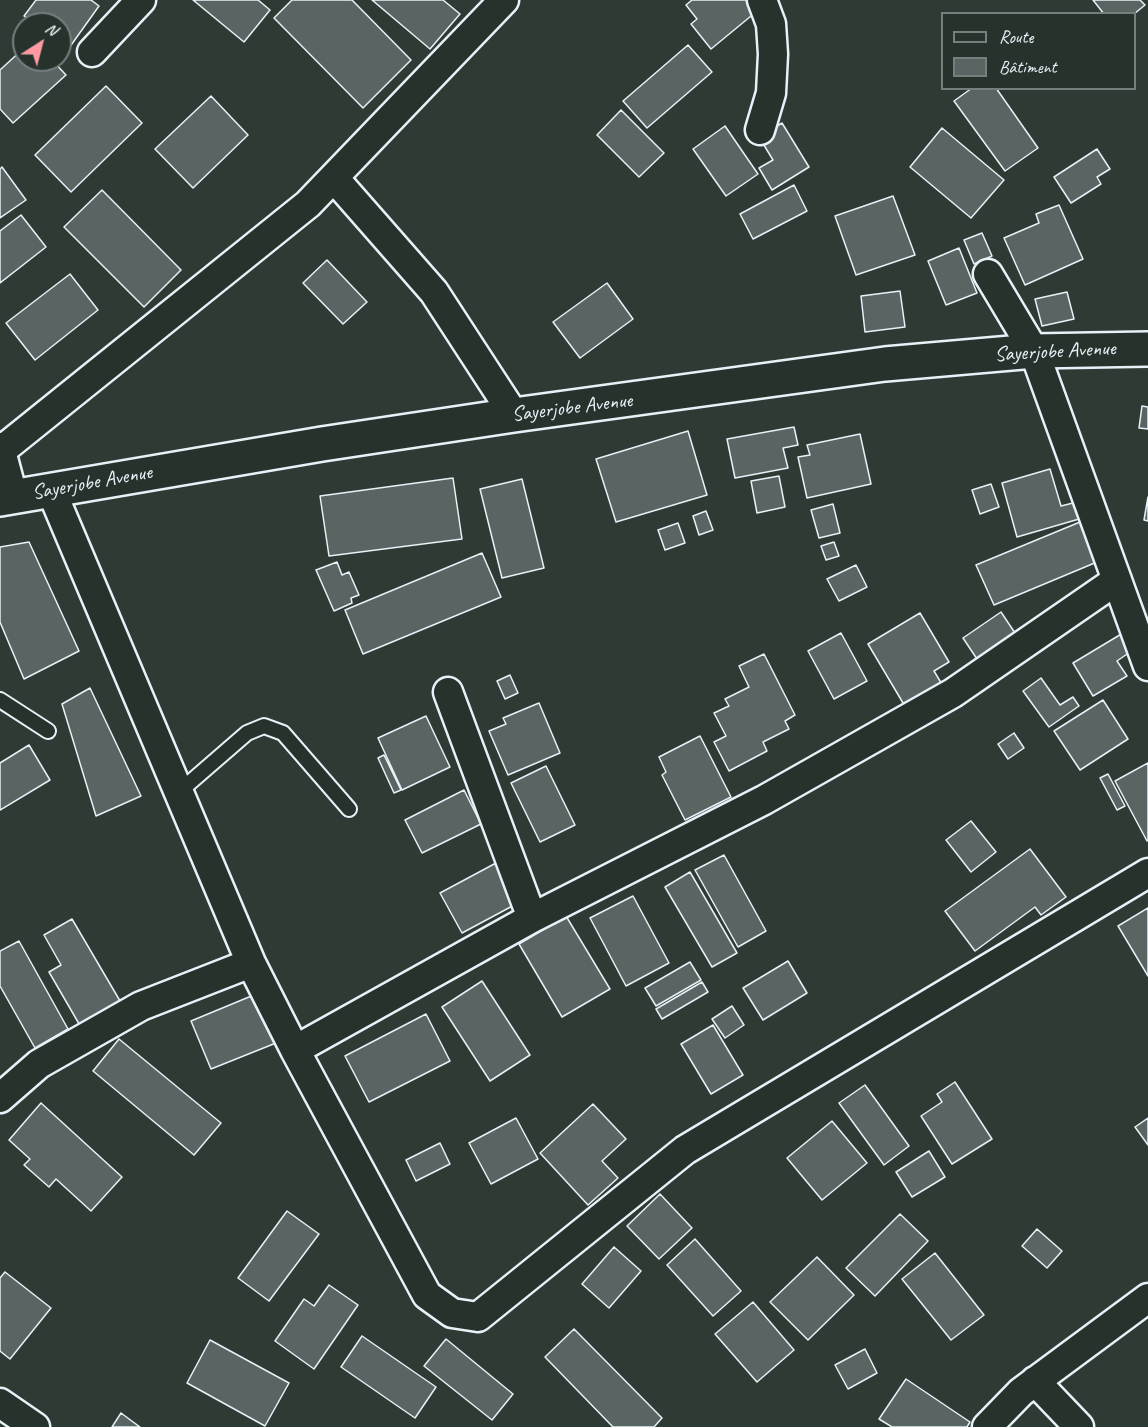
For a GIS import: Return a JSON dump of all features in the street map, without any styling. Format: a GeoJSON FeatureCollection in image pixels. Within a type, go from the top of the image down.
{"type":"FeatureCollection","features":[{"type":"Feature","properties":{"kind":"main road","name":"Sayerjobe Avenue"},"geometry":{"type":"LineString","coordinates":[[6,498],[322,444],[885,364],[1034,351],[1148,349]]}},
{"type":"Feature","properties":{"kind":"street"},"geometry":{"type":"LineString","coordinates":[[92,52],[141,0]]}},
{"type":"Feature","properties":{"kind":"street"},"geometry":{"type":"LineString","coordinates":[[6,498],[1,448],[308,204],[504,0]]}},
{"type":"Feature","properties":{"kind":"street"},"geometry":{"type":"LineString","coordinates":[[760,130],[771,93],[773,54],[771,24],[762,0]]}},
{"type":"Feature","properties":{"kind":"street"},"geometry":{"type":"LineString","coordinates":[[334,178],[434,292],[514,415]]}},
{"type":"Feature","properties":{"kind":"street"},"geometry":{"type":"LineString","coordinates":[[988,274],[1034,351],[1148,666]]}},
{"type":"Feature","properties":{"kind":"street"},"geometry":{"type":"LineString","coordinates":[[51,490],[251,963],[295,1050],[427,1295],[452,1313],[478,1317],[685,1150],[1148,873]]}},
{"type":"Feature","properties":{"kind":"street"},"geometry":{"type":"LineString","coordinates":[[295,1050],[532,918],[764,800],[953,693],[1117,580]]}},
{"type":"Feature","properties":{"kind":"street"},"geometry":{"type":"LineString","coordinates":[[448,692],[532,918]]}},
{"type":"Feature","properties":{"kind":"street"},"geometry":{"type":"LineString","coordinates":[[0,1098],[39,1064],[141,1006],[251,963]]}},
{"type":"Feature","properties":{"kind":"street"},"geometry":{"type":"LineString","coordinates":[[987,1427],[1021,1392],[1148,1298]]}},
{"type":"Feature","properties":{"kind":"street"},"geometry":{"type":"LineString","coordinates":[[1035,1381],[1079,1427]]}},
{"type":"Feature","properties":{"kind":"street"},"geometry":{"type":"LineString","coordinates":[[0,1403],[35,1427]]}},
{"type":"Feature","properties":{"kind":"lane"},"geometry":{"type":"LineString","coordinates":[[0,700],[48,731]]}},
{"type":"Feature","properties":{"kind":"lane"},"geometry":{"type":"LineString","coordinates":[[179,792],[247,733],[264,726],[284,733],[349,808]]}},
{"type":"Feature","properties":{"kind":"building"},"geometry":{"type":"Polygon","coordinates":[[[36,0],[91,0],[99,6],[72,44],[72,12],[27,12],[36,0]]]}},
{"type":"Feature","properties":{"kind":"building"},"geometry":{"type":"Polygon","coordinates":[[[193,0],[258,0],[270,10],[244,42],[193,0]]]}},
{"type":"Feature","properties":{"kind":"building"},"geometry":{"type":"Polygon","coordinates":[[[292,0],[352,0],[411,60],[363,108],[274,18],[292,0]]]}},
{"type":"Feature","properties":{"kind":"building"},"geometry":{"type":"Polygon","coordinates":[[[372,0],[443,0],[460,14],[430,49],[372,0]]]}},
{"type":"Feature","properties":{"kind":"building"},"geometry":{"type":"Polygon","coordinates":[[[692,0],[756,0],[762,7],[711,49],[691,24],[697,19],[686,5],[692,0]]]}},
{"type":"Feature","properties":{"kind":"building"},"geometry":{"type":"Polygon","coordinates":[[[1093,0],[1140,0],[1145,5],[1136,12],[1102,12],[1093,0]]]}},
{"type":"Feature","properties":{"kind":"building"},"geometry":{"type":"Polygon","coordinates":[[[688,45],[712,72],[647,128],[623,101],[688,45]]]}},
{"type":"Feature","properties":{"kind":"building"},"geometry":{"type":"Polygon","coordinates":[[[12,59],[12,72],[63,72],[66,75],[13,123],[0,109],[0,70],[12,59]]]}},
{"type":"Feature","properties":{"kind":"building"},"geometry":{"type":"Polygon","coordinates":[[[106,86],[142,123],[71,192],[35,155],[106,86]]]}},
{"type":"Feature","properties":{"kind":"building"},"geometry":{"type":"Polygon","coordinates":[[[969,90],[997,90],[1038,148],[1005,171],[954,101],[969,90]]]}},
{"type":"Feature","properties":{"kind":"building"},"geometry":{"type":"Polygon","coordinates":[[[211,96],[248,135],[193,188],[155,149],[211,96]]]}},
{"type":"Feature","properties":{"kind":"building"},"geometry":{"type":"Polygon","coordinates":[[[621,110],[664,153],[639,177],[597,135],[621,110]]]}},
{"type":"Feature","properties":{"kind":"building"},"geometry":{"type":"Polygon","coordinates":[[[782,123],[809,167],[772,190],[759,168],[773,160],[759,137],[782,123]]]}},
{"type":"Feature","properties":{"kind":"building"},"geometry":{"type":"Polygon","coordinates":[[[725,126],[758,174],[726,196],[693,149],[725,126]]]}},
{"type":"Feature","properties":{"kind":"building"},"geometry":{"type":"Polygon","coordinates":[[[942,128],[1004,180],[971,218],[910,167],[942,128]]]}},
{"type":"Feature","properties":{"kind":"building"},"geometry":{"type":"Polygon","coordinates":[[[1097,149],[1110,169],[1097,177],[1101,184],[1071,203],[1054,177],[1097,149]]]}},
{"type":"Feature","properties":{"kind":"building"},"geometry":{"type":"Polygon","coordinates":[[[2,167],[26,200],[0,218],[0,169],[2,167]]]}},
{"type":"Feature","properties":{"kind":"building"},"geometry":{"type":"Polygon","coordinates":[[[794,185],[807,211],[753,239],[740,214],[794,185]]]}},
{"type":"Feature","properties":{"kind":"building"},"geometry":{"type":"Polygon","coordinates":[[[102,190],[181,270],[144,307],[64,227],[102,190]]]}},
{"type":"Feature","properties":{"kind":"building"},"geometry":{"type":"Polygon","coordinates":[[[893,196],[915,255],[856,275],[835,216],[893,196]]]}},
{"type":"Feature","properties":{"kind":"building"},"geometry":{"type":"Polygon","coordinates":[[[1059,205],[1083,259],[1025,285],[1004,238],[1039,223],[1036,214],[1059,205]]]}},
{"type":"Feature","properties":{"kind":"building"},"geometry":{"type":"Polygon","coordinates":[[[21,215],[46,247],[0,283],[0,231],[21,215]]]}},
{"type":"Feature","properties":{"kind":"building"},"geometry":{"type":"Polygon","coordinates":[[[982,233],[992,256],[974,264],[964,240],[982,233]]]}},
{"type":"Feature","properties":{"kind":"building"},"geometry":{"type":"Polygon","coordinates":[[[959,248],[977,293],[946,305],[928,261],[959,248]]]}},
{"type":"Feature","properties":{"kind":"building"},"geometry":{"type":"Polygon","coordinates":[[[327,260],[367,302],[343,324],[303,283],[327,260]]]}},
{"type":"Feature","properties":{"kind":"building"},"geometry":{"type":"Polygon","coordinates":[[[70,274],[98,310],[35,360],[6,323],[70,274]]]}},
{"type":"Feature","properties":{"kind":"building"},"geometry":{"type":"Polygon","coordinates":[[[607,283],[633,319],[580,358],[553,322],[607,283]]]}},
{"type":"Feature","properties":{"kind":"building"},"geometry":{"type":"Polygon","coordinates":[[[900,291],[905,327],[865,332],[861,296],[900,291]]]}},
{"type":"Feature","properties":{"kind":"building"},"geometry":{"type":"Polygon","coordinates":[[[1067,292],[1074,319],[1042,326],[1035,299],[1067,292]]]}},
{"type":"Feature","properties":{"kind":"building"},"geometry":{"type":"Polygon","coordinates":[[[1142,406],[1148,407],[1148,429],[1139,428],[1142,406]]]}},
{"type":"Feature","properties":{"kind":"building"},"geometry":{"type":"Polygon","coordinates":[[[794,427],[798,445],[783,448],[788,468],[735,478],[727,439],[794,427]]]}},
{"type":"Feature","properties":{"kind":"building"},"geometry":{"type":"Polygon","coordinates":[[[688,431],[707,495],[616,522],[596,459],[688,431]]]}},
{"type":"Feature","properties":{"kind":"building"},"geometry":{"type":"Polygon","coordinates":[[[860,434],[871,484],[807,498],[798,457],[810,455],[807,445],[860,434]]]}},
{"type":"Feature","properties":{"kind":"building"},"geometry":{"type":"Polygon","coordinates":[[[1050,469],[1061,506],[1081,501],[1086,517],[1017,537],[1002,483],[1050,469]]]}},
{"type":"Feature","properties":{"kind":"building"},"geometry":{"type":"Polygon","coordinates":[[[779,476],[785,507],[757,513],[751,481],[779,476]]]}},
{"type":"Feature","properties":{"kind":"building"},"geometry":{"type":"Polygon","coordinates":[[[453,478],[462,539],[329,556],[320,496],[453,478]]]}},
{"type":"Feature","properties":{"kind":"building"},"geometry":{"type":"Polygon","coordinates":[[[522,479],[544,568],[502,578],[480,489],[522,479]]]}},
{"type":"Feature","properties":{"kind":"building"},"geometry":{"type":"Polygon","coordinates":[[[991,484],[999,507],[980,514],[972,490],[991,484]]]}},
{"type":"Feature","properties":{"kind":"building"},"geometry":{"type":"Polygon","coordinates":[[[1148,497],[1148,521],[1144,520],[1148,497]]]}},
{"type":"Feature","properties":{"kind":"building"},"geometry":{"type":"Polygon","coordinates":[[[833,504],[840,533],[819,538],[811,510],[833,504]]]}},
{"type":"Feature","properties":{"kind":"building"},"geometry":{"type":"Polygon","coordinates":[[[706,511],[713,530],[699,535],[693,516],[706,511]]]}},
{"type":"Feature","properties":{"kind":"building"},"geometry":{"type":"Polygon","coordinates":[[[1080,522],[1097,562],[994,605],[976,565],[1080,522]]]}},
{"type":"Feature","properties":{"kind":"building"},"geometry":{"type":"Polygon","coordinates":[[[678,523],[685,543],[665,550],[658,530],[678,523]]]}},
{"type":"Feature","properties":{"kind":"building"},"geometry":{"type":"Polygon","coordinates":[[[29,542],[79,651],[24,679],[0,622],[0,547],[29,542]]]}},
{"type":"Feature","properties":{"kind":"building"},"geometry":{"type":"Polygon","coordinates":[[[834,542],[839,556],[826,560],[821,546],[834,542]]]}},
{"type":"Feature","properties":{"kind":"building"},"geometry":{"type":"Polygon","coordinates":[[[482,553],[501,597],[363,654],[345,610],[482,553]]]}},
{"type":"Feature","properties":{"kind":"building"},"geometry":{"type":"Polygon","coordinates":[[[337,562],[342,575],[349,572],[359,595],[351,598],[352,603],[334,611],[316,570],[337,562]]]}},
{"type":"Feature","properties":{"kind":"building"},"geometry":{"type":"Polygon","coordinates":[[[856,565],[867,587],[839,601],[827,579],[856,565]]]}},
{"type":"Feature","properties":{"kind":"building"},"geometry":{"type":"Polygon","coordinates":[[[1001,612],[1021,642],[983,668],[963,638],[1001,612]]]}},
{"type":"Feature","properties":{"kind":"building"},"geometry":{"type":"Polygon","coordinates":[[[920,613],[949,662],[934,671],[943,686],[906,708],[868,644],[920,613]]]}},
{"type":"Feature","properties":{"kind":"building"},"geometry":{"type":"Polygon","coordinates":[[[841,633],[867,681],[834,699],[808,651],[841,633]]]}},
{"type":"Feature","properties":{"kind":"building"},"geometry":{"type":"Polygon","coordinates":[[[1123,633],[1133,650],[1117,661],[1127,676],[1093,696],[1073,663],[1123,633]]]}},
{"type":"Feature","properties":{"kind":"building"},"geometry":{"type":"Polygon","coordinates":[[[764,654],[795,715],[785,721],[789,729],[763,742],[767,751],[729,771],[714,742],[726,736],[714,713],[729,706],[725,699],[749,687],[739,666],[764,654]]]}},
{"type":"Feature","properties":{"kind":"building"},"geometry":{"type":"Polygon","coordinates":[[[510,675],[518,693],[505,699],[497,681],[510,675]]]}},
{"type":"Feature","properties":{"kind":"building"},"geometry":{"type":"Polygon","coordinates":[[[1041,678],[1060,705],[1073,697],[1079,706],[1049,727],[1023,691],[1041,678]]]}},
{"type":"Feature","properties":{"kind":"building"},"geometry":{"type":"Polygon","coordinates":[[[90,688],[141,796],[96,816],[62,704],[90,688]]]}},
{"type":"Feature","properties":{"kind":"building"},"geometry":{"type":"Polygon","coordinates":[[[1103,700],[1128,739],[1080,770],[1054,731],[1103,700]]]}},
{"type":"Feature","properties":{"kind":"building"},"geometry":{"type":"Polygon","coordinates":[[[539,703],[560,753],[508,775],[489,731],[506,724],[503,718],[539,703]]]}},
{"type":"Feature","properties":{"kind":"building"},"geometry":{"type":"Polygon","coordinates":[[[426,716],[450,767],[402,790],[378,738],[426,716]]]}},
{"type":"Feature","properties":{"kind":"building"},"geometry":{"type":"Polygon","coordinates":[[[1014,733],[1024,748],[1008,759],[998,744],[1014,733]]]}},
{"type":"Feature","properties":{"kind":"building"},"geometry":{"type":"Polygon","coordinates":[[[700,736],[731,797],[685,820],[662,775],[666,772],[659,757],[700,736]]]}},
{"type":"Feature","properties":{"kind":"building"},"geometry":{"type":"Polygon","coordinates":[[[29,745],[50,780],[0,810],[0,763],[29,745]]]}},
{"type":"Feature","properties":{"kind":"building"},"geometry":{"type":"Polygon","coordinates":[[[384,755],[401,790],[394,793],[378,758],[384,755]]]}},
{"type":"Feature","properties":{"kind":"building"},"geometry":{"type":"Polygon","coordinates":[[[1148,763],[1148,840],[1147,841],[1115,781],[1148,763]]]}},
{"type":"Feature","properties":{"kind":"building"},"geometry":{"type":"Polygon","coordinates":[[[546,766],[575,825],[540,842],[511,783],[546,766]]]}},
{"type":"Feature","properties":{"kind":"building"},"geometry":{"type":"Polygon","coordinates":[[[1108,774],[1125,806],[1117,810],[1100,778],[1108,774]]]}},
{"type":"Feature","properties":{"kind":"building"},"geometry":{"type":"Polygon","coordinates":[[[464,790],[481,824],[422,853],[405,820],[464,790]]]}},
{"type":"Feature","properties":{"kind":"building"},"geometry":{"type":"Polygon","coordinates":[[[971,821],[996,852],[971,872],[946,840],[971,821]]]}},
{"type":"Feature","properties":{"kind":"building"},"geometry":{"type":"Polygon","coordinates":[[[1030,849],[1066,897],[1041,915],[1035,907],[975,951],[945,911],[1030,849]]]}},
{"type":"Feature","properties":{"kind":"building"},"geometry":{"type":"Polygon","coordinates":[[[724,855],[766,931],[738,947],[695,870],[724,855]]]}},
{"type":"Feature","properties":{"kind":"building"},"geometry":{"type":"Polygon","coordinates":[[[496,863],[518,903],[462,933],[440,893],[496,863]]]}},
{"type":"Feature","properties":{"kind":"building"},"geometry":{"type":"Polygon","coordinates":[[[690,872],[737,953],[712,967],[665,887],[690,872]]]}},
{"type":"Feature","properties":{"kind":"building"},"geometry":{"type":"Polygon","coordinates":[[[633,896],[669,963],[626,986],[590,918],[633,896]]]}},
{"type":"Feature","properties":{"kind":"building"},"geometry":{"type":"Polygon","coordinates":[[[1148,908],[1148,976],[1118,926],[1148,908]]]}},
{"type":"Feature","properties":{"kind":"building"},"geometry":{"type":"Polygon","coordinates":[[[566,916],[610,989],[562,1017],[519,944],[566,916]]]}},
{"type":"Feature","properties":{"kind":"building"},"geometry":{"type":"Polygon","coordinates":[[[72,919],[123,1006],[82,1029],[49,972],[61,965],[44,935],[72,919]]]}},
{"type":"Feature","properties":{"kind":"building"},"geometry":{"type":"Polygon","coordinates":[[[19,941],[68,1029],[35,1048],[0,986],[0,951],[19,941]]]}},
{"type":"Feature","properties":{"kind":"building"},"geometry":{"type":"Polygon","coordinates":[[[788,961],[807,993],[763,1020],[743,988],[788,961]]]}},
{"type":"Feature","properties":{"kind":"building"},"geometry":{"type":"Polygon","coordinates":[[[690,962],[701,980],[656,1006],[645,988],[690,962]]]}},
{"type":"Feature","properties":{"kind":"building"},"geometry":{"type":"Polygon","coordinates":[[[482,981],[530,1055],[490,1081],[442,1007],[482,981]]]}},
{"type":"Feature","properties":{"kind":"building"},"geometry":{"type":"Polygon","coordinates":[[[702,982],[708,992],[662,1019],[656,1009],[702,982]]]}},
{"type":"Feature","properties":{"kind":"building"},"geometry":{"type":"Polygon","coordinates":[[[261,992],[281,1041],[211,1069],[191,1021],[261,992]]]}},
{"type":"Feature","properties":{"kind":"building"},"geometry":{"type":"Polygon","coordinates":[[[732,1006],[744,1025],[725,1038],[712,1019],[732,1006]]]}},
{"type":"Feature","properties":{"kind":"building"},"geometry":{"type":"Polygon","coordinates":[[[426,1014],[450,1061],[369,1102],[345,1056],[426,1014]]]}},
{"type":"Feature","properties":{"kind":"building"},"geometry":{"type":"Polygon","coordinates":[[[713,1025],[743,1075],[711,1094],[681,1044],[713,1025]]]}},
{"type":"Feature","properties":{"kind":"building"},"geometry":{"type":"Polygon","coordinates":[[[119,1039],[221,1123],[194,1155],[93,1071],[119,1039]]]}},
{"type":"Feature","properties":{"kind":"building"},"geometry":{"type":"Polygon","coordinates":[[[955,1082],[992,1139],[952,1164],[921,1116],[942,1102],[937,1094],[955,1082]]]}},
{"type":"Feature","properties":{"kind":"building"},"geometry":{"type":"Polygon","coordinates":[[[865,1085],[909,1146],[884,1165],[839,1103],[865,1085]]]}},
{"type":"Feature","properties":{"kind":"building"},"geometry":{"type":"Polygon","coordinates":[[[41,1103],[122,1177],[91,1211],[56,1179],[49,1187],[24,1165],[30,1159],[9,1140],[41,1103]]]}},
{"type":"Feature","properties":{"kind":"building"},"geometry":{"type":"Polygon","coordinates":[[[593,1104],[626,1139],[602,1161],[618,1178],[588,1205],[540,1153],[593,1104]]]}},
{"type":"Feature","properties":{"kind":"building"},"geometry":{"type":"Polygon","coordinates":[[[516,1118],[538,1159],[491,1184],[469,1143],[516,1118]]]}},
{"type":"Feature","properties":{"kind":"building"},"geometry":{"type":"Polygon","coordinates":[[[1148,1118],[1148,1145],[1135,1127],[1148,1118]]]}},
{"type":"Feature","properties":{"kind":"building"},"geometry":{"type":"Polygon","coordinates":[[[832,1121],[867,1163],[822,1200],[787,1158],[832,1121]]]}},
{"type":"Feature","properties":{"kind":"building"},"geometry":{"type":"Polygon","coordinates":[[[440,1143],[450,1164],[416,1181],[406,1160],[440,1143]]]}},
{"type":"Feature","properties":{"kind":"building"},"geometry":{"type":"Polygon","coordinates":[[[929,1151],[945,1177],[912,1197],[896,1172],[929,1151]]]}},
{"type":"Feature","properties":{"kind":"building"},"geometry":{"type":"Polygon","coordinates":[[[660,1194],[692,1228],[659,1259],[627,1226],[660,1194]]]}},
{"type":"Feature","properties":{"kind":"building"},"geometry":{"type":"Polygon","coordinates":[[[287,1211],[319,1234],[269,1301],[238,1278],[287,1211]]]}},
{"type":"Feature","properties":{"kind":"building"},"geometry":{"type":"Polygon","coordinates":[[[900,1214],[928,1241],[875,1296],[846,1268],[900,1214]]]}},
{"type":"Feature","properties":{"kind":"building"},"geometry":{"type":"Polygon","coordinates":[[[1037,1229],[1062,1251],[1047,1268],[1022,1246],[1037,1229]]]}},
{"type":"Feature","properties":{"kind":"building"},"geometry":{"type":"Polygon","coordinates":[[[695,1239],[741,1291],[713,1316],[667,1265],[695,1239]]]}},
{"type":"Feature","properties":{"kind":"building"},"geometry":{"type":"Polygon","coordinates":[[[614,1247],[641,1271],[609,1308],[582,1284],[614,1247]]]}},
{"type":"Feature","properties":{"kind":"building"},"geometry":{"type":"Polygon","coordinates":[[[935,1253],[984,1315],[951,1340],[902,1279],[935,1253]]]}},
{"type":"Feature","properties":{"kind":"building"},"geometry":{"type":"Polygon","coordinates":[[[817,1257],[854,1295],[808,1340],[770,1302],[817,1257]]]}},
{"type":"Feature","properties":{"kind":"building"},"geometry":{"type":"Polygon","coordinates":[[[5,1272],[51,1308],[10,1359],[0,1351],[0,1278],[5,1272]]]}},
{"type":"Feature","properties":{"kind":"building"},"geometry":{"type":"Polygon","coordinates":[[[329,1285],[358,1305],[314,1369],[275,1341],[304,1299],[314,1306],[329,1285]]]}},
{"type":"Feature","properties":{"kind":"building"},"geometry":{"type":"Polygon","coordinates":[[[753,1302],[794,1350],[757,1382],[715,1334],[753,1302]]]}},
{"type":"Feature","properties":{"kind":"building"},"geometry":{"type":"Polygon","coordinates":[[[574,1329],[662,1418],[654,1427],[613,1427],[545,1357],[574,1329]]]}},
{"type":"Feature","properties":{"kind":"building"},"geometry":{"type":"Polygon","coordinates":[[[362,1336],[436,1387],[415,1418],[341,1367],[362,1336]]]}},
{"type":"Feature","properties":{"kind":"building"},"geometry":{"type":"Polygon","coordinates":[[[446,1339],[513,1394],[492,1420],[424,1366],[446,1339]]]}},
{"type":"Feature","properties":{"kind":"building"},"geometry":{"type":"Polygon","coordinates":[[[210,1340],[289,1383],[265,1426],[187,1383],[210,1340]]]}},
{"type":"Feature","properties":{"kind":"building"},"geometry":{"type":"Polygon","coordinates":[[[865,1349],[877,1373],[848,1389],[835,1365],[865,1349]]]}},
{"type":"Feature","properties":{"kind":"building"},"geometry":{"type":"Polygon","coordinates":[[[906,1379],[970,1422],[967,1427],[892,1427],[879,1419],[906,1379]]]}},
{"type":"Feature","properties":{"kind":"building"},"geometry":{"type":"Polygon","coordinates":[[[121,1413],[140,1427],[112,1427],[121,1413]]]}}]}
